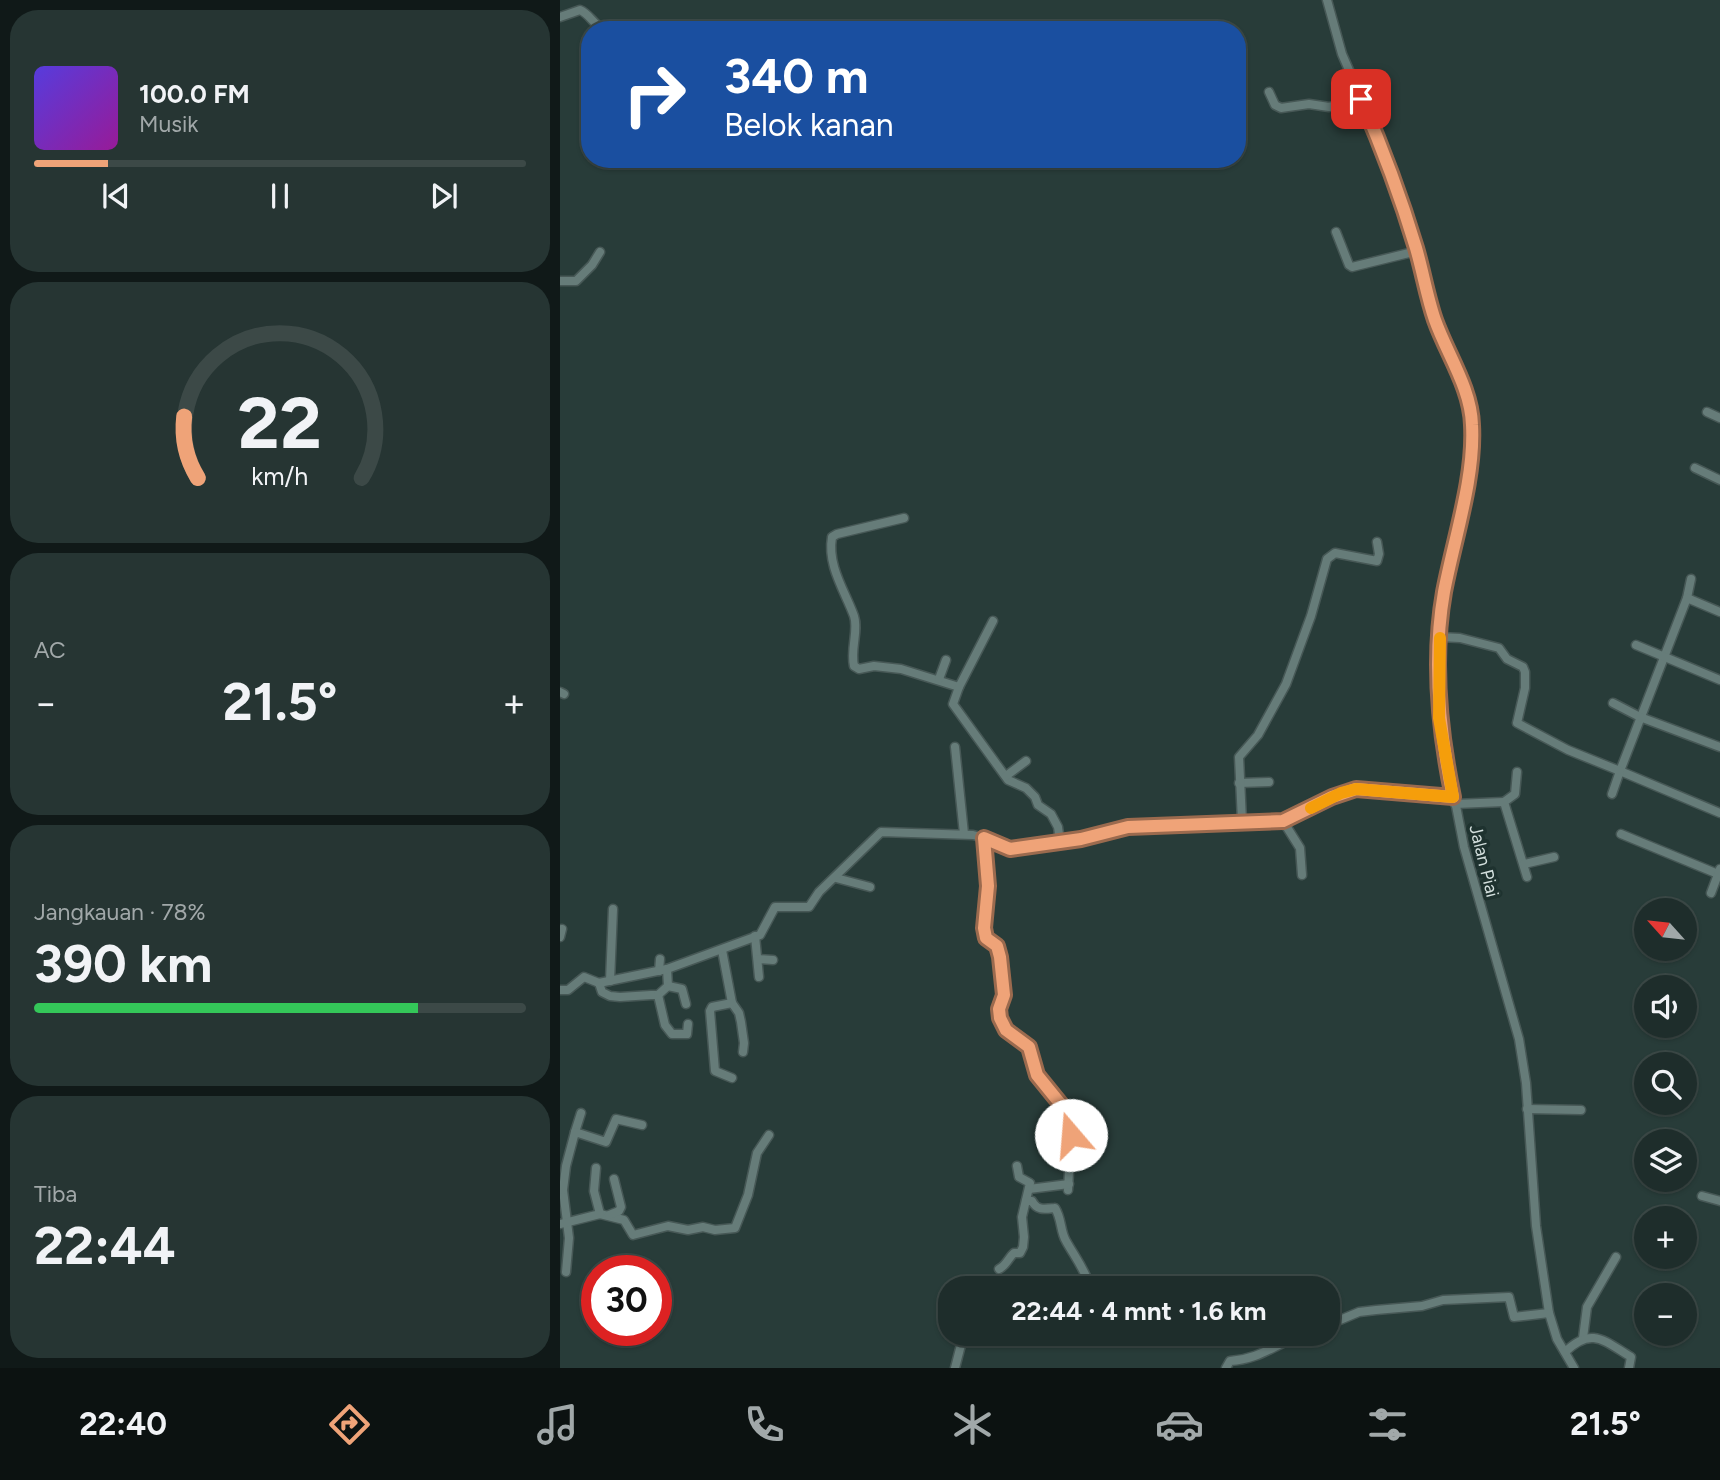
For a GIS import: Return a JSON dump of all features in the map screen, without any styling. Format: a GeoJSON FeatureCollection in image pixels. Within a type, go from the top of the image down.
{"type":"FeatureCollection","features":[{"type":"Feature","properties":{"kind":"street","name":"Jalan Piai"},"geometry":{"type":"LineString","coordinates":[[1328,0],[1337,38],[1376,132],[1417,251],[1429,301],[1468,402],[1472,450],[1464,503],[1444,594],[1440,637],[1438,705],[1441,736],[1469,868],[1519,1039],[1536,1226],[1549,1312],[1557,1339],[1572,1367]]}},
{"type":"Feature","properties":{"kind":"street"},"geometry":{"type":"LineString","coordinates":[[560,18],[580,10],[593,21]]}},
{"type":"Feature","properties":{"kind":"street"},"geometry":{"type":"LineString","coordinates":[[1269,92],[1275,105],[1281,108],[1299,104],[1329,107],[1361,99]]}},
{"type":"Feature","properties":{"kind":"street"},"geometry":{"type":"LineString","coordinates":[[1336,232],[1352,267],[1417,251]]}},
{"type":"Feature","properties":{"kind":"street"},"geometry":{"type":"LineString","coordinates":[[560,281],[576,281],[600,253]]}},
{"type":"Feature","properties":{"kind":"street"},"geometry":{"type":"LineString","coordinates":[[1707,412],[1720,418]]}},
{"type":"Feature","properties":{"kind":"street"},"geometry":{"type":"LineString","coordinates":[[1695,468],[1720,480]]}},
{"type":"Feature","properties":{"kind":"street"},"geometry":{"type":"LineString","coordinates":[[905,518],[832,537],[832,553],[839,582],[855,620],[852,659],[854,666],[859,669],[888,667],[939,679],[959,687]]}},
{"type":"Feature","properties":{"kind":"street"},"geometry":{"type":"LineString","coordinates":[[1242,821],[1239,757],[1258,736],[1291,674],[1327,559],[1335,553],[1377,561],[1377,541]]}},
{"type":"Feature","properties":{"kind":"street"},"geometry":{"type":"LineString","coordinates":[[1612,794],[1687,598],[1690,579]]}},
{"type":"Feature","properties":{"kind":"street"},"geometry":{"type":"LineString","coordinates":[[1687,598],[1720,612]]}},
{"type":"Feature","properties":{"kind":"street"},"geometry":{"type":"LineString","coordinates":[[993,621],[959,687],[953,701],[954,708],[1008,780],[1026,788],[1035,797],[1038,806],[1051,814],[1058,827],[1060,841]]}},
{"type":"Feature","properties":{"kind":"street"},"geometry":{"type":"LineString","coordinates":[[1440,637],[1460,638],[1500,649],[1507,659],[1522,667],[1525,672],[1525,688],[1517,723],[1568,750],[1720,813]]}},
{"type":"Feature","properties":{"kind":"street"},"geometry":{"type":"LineString","coordinates":[[1636,645],[1720,680]]}},
{"type":"Feature","properties":{"kind":"street"},"geometry":{"type":"LineString","coordinates":[[939,679],[946,660]]}},
{"type":"Feature","properties":{"kind":"street"},"geometry":{"type":"LineString","coordinates":[[1613,703],[1640,717],[1720,747]]}},
{"type":"Feature","properties":{"kind":"street"},"geometry":{"type":"LineString","coordinates":[[955,747],[964,834]]}},
{"type":"Feature","properties":{"kind":"street"},"geometry":{"type":"LineString","coordinates":[[1006,776],[1026,761]]}},
{"type":"Feature","properties":{"kind":"street"},"geometry":{"type":"LineString","coordinates":[[560,990],[568,990],[584,978],[599,983],[663,970],[755,936],[762,931],[775,907],[809,907],[819,892],[881,832],[964,834],[984,838],[1010,849],[1081,839],[1128,827],[1283,821],[1332,797],[1356,789],[1454,801],[1504,802],[1515,793],[1517,772]]}},
{"type":"Feature","properties":{"kind":"street"},"geometry":{"type":"LineString","coordinates":[[1239,783],[1269,782]]}},
{"type":"Feature","properties":{"kind":"street"},"geometry":{"type":"LineString","coordinates":[[1504,802],[1527,877]]}},
{"type":"Feature","properties":{"kind":"street"},"geometry":{"type":"LineString","coordinates":[[1283,821],[1300,848],[1302,875]]}},
{"type":"Feature","properties":{"kind":"street"},"geometry":{"type":"LineString","coordinates":[[1621,834],[1719,871],[1712,892]]}},
{"type":"Feature","properties":{"kind":"street"},"geometry":{"type":"LineString","coordinates":[[984,838],[988,886],[984,928],[986,938],[997,946],[1000,957],[1004,995],[999,1009],[1000,1018],[1006,1030],[1029,1047],[1037,1075],[1067,1112],[1071,1135],[1068,1187],[1029,1189]]}},
{"type":"Feature","properties":{"kind":"street"},"geometry":{"type":"LineString","coordinates":[[1524,863],[1554,857]]}},
{"type":"Feature","properties":{"kind":"street"},"geometry":{"type":"LineString","coordinates":[[836,878],[870,887]]}},
{"type":"Feature","properties":{"kind":"street"},"geometry":{"type":"LineString","coordinates":[[610,981],[612,909]]}},
{"type":"Feature","properties":{"kind":"street"},"geometry":{"type":"LineString","coordinates":[[755,936],[759,977]]}},
{"type":"Feature","properties":{"kind":"street"},"geometry":{"type":"LineString","coordinates":[[722,950],[732,1003],[741,1022],[743,1052]]}},
{"type":"Feature","properties":{"kind":"street"},"geometry":{"type":"LineString","coordinates":[[660,959],[668,986]]}},
{"type":"Feature","properties":{"kind":"street"},"geometry":{"type":"LineString","coordinates":[[758,959],[773,960]]}},
{"type":"Feature","properties":{"kind":"street"},"geometry":{"type":"LineString","coordinates":[[599,983],[602,992],[610,996],[658,995],[668,986]]}},
{"type":"Feature","properties":{"kind":"street"},"geometry":{"type":"LineString","coordinates":[[668,986],[682,989],[686,1004]]}},
{"type":"Feature","properties":{"kind":"street"},"geometry":{"type":"LineString","coordinates":[[658,995],[665,1025],[672,1034],[687,1034],[688,1024]]}},
{"type":"Feature","properties":{"kind":"street"},"geometry":{"type":"LineString","coordinates":[[732,1003],[712,1007],[710,1011],[715,1071],[732,1078]]}},
{"type":"Feature","properties":{"kind":"street"},"geometry":{"type":"LineString","coordinates":[[1527,1109],[1581,1110]]}},
{"type":"Feature","properties":{"kind":"street"},"geometry":{"type":"LineString","coordinates":[[566,1272],[569,1238],[563,1223],[561,1190],[580,1113]]}},
{"type":"Feature","properties":{"kind":"street"},"geometry":{"type":"LineString","coordinates":[[575,1132],[606,1142],[616,1119],[642,1125]]}},
{"type":"Feature","properties":{"kind":"street"},"geometry":{"type":"LineString","coordinates":[[604,1214],[625,1220],[633,1235],[668,1226],[688,1230],[703,1227],[715,1230],[734,1228],[748,1195],[757,1153],[769,1135]]}},
{"type":"Feature","properties":{"kind":"street"},"geometry":{"type":"LineString","coordinates":[[999,1269],[1005,1266],[1010,1256],[1020,1253],[1023,1247],[1022,1217],[1030,1183],[1019,1177],[1017,1166]]}},
{"type":"Feature","properties":{"kind":"street"},"geometry":{"type":"LineString","coordinates":[[596,1168],[594,1191],[604,1214]]}},
{"type":"Feature","properties":{"kind":"street"},"geometry":{"type":"LineString","coordinates":[[563,1223],[619,1211],[621,1207],[614,1179]]}},
{"type":"Feature","properties":{"kind":"street"},"geometry":{"type":"LineString","coordinates":[[1702,1196],[1720,1201]]}},
{"type":"Feature","properties":{"kind":"street"},"geometry":{"type":"LineString","coordinates":[[1026,1201],[1032,1201],[1034,1206],[1043,1210],[1055,1208],[1062,1221],[1066,1241],[1080,1261],[1086,1276]]}},
{"type":"Feature","properties":{"kind":"street"},"geometry":{"type":"LineString","coordinates":[[1583,1338],[1587,1307],[1616,1256]]}},
{"type":"Feature","properties":{"kind":"street"},"geometry":{"type":"LineString","coordinates":[[1340,1320],[1359,1312],[1422,1306],[1443,1300],[1509,1297],[1514,1317],[1549,1312]]}},
{"type":"Feature","properties":{"kind":"street"},"geometry":{"type":"LineString","coordinates":[[1565,1352],[1583,1338],[1589,1337],[1632,1357],[1629,1368]]}},
{"type":"Feature","properties":{"kind":"street"},"geometry":{"type":"LineString","coordinates":[[955,1368],[961,1346]]}},
{"type":"Feature","properties":{"kind":"street"},"geometry":{"type":"LineString","coordinates":[[1226,1368],[1230,1361],[1262,1356],[1277,1346]]}},
{"type":"Feature","properties":{"kind":"slow traffic"},"geometry":{"type":"LineString","coordinates":[[1311,808],[1341,793],[1356,789],[1453,797],[1439,718],[1440,638]]}},
{"type":"Feature","properties":{"kind":"route"},"geometry":{"type":"LineString","coordinates":[[1071,1135],[1067,1112],[1034,1070],[1029,1047],[1006,1030],[1000,1018],[999,1009],[1004,995],[999,949],[986,938],[984,928],[988,901],[984,838],[1010,849],[1081,839],[1128,827],[1283,821],[1332,797],[1356,789],[1453,797],[1438,705],[1440,637],[1444,594],[1463,511],[1472,450],[1471,413],[1436,324],[1417,251],[1376,132],[1361,99]]}}]}
